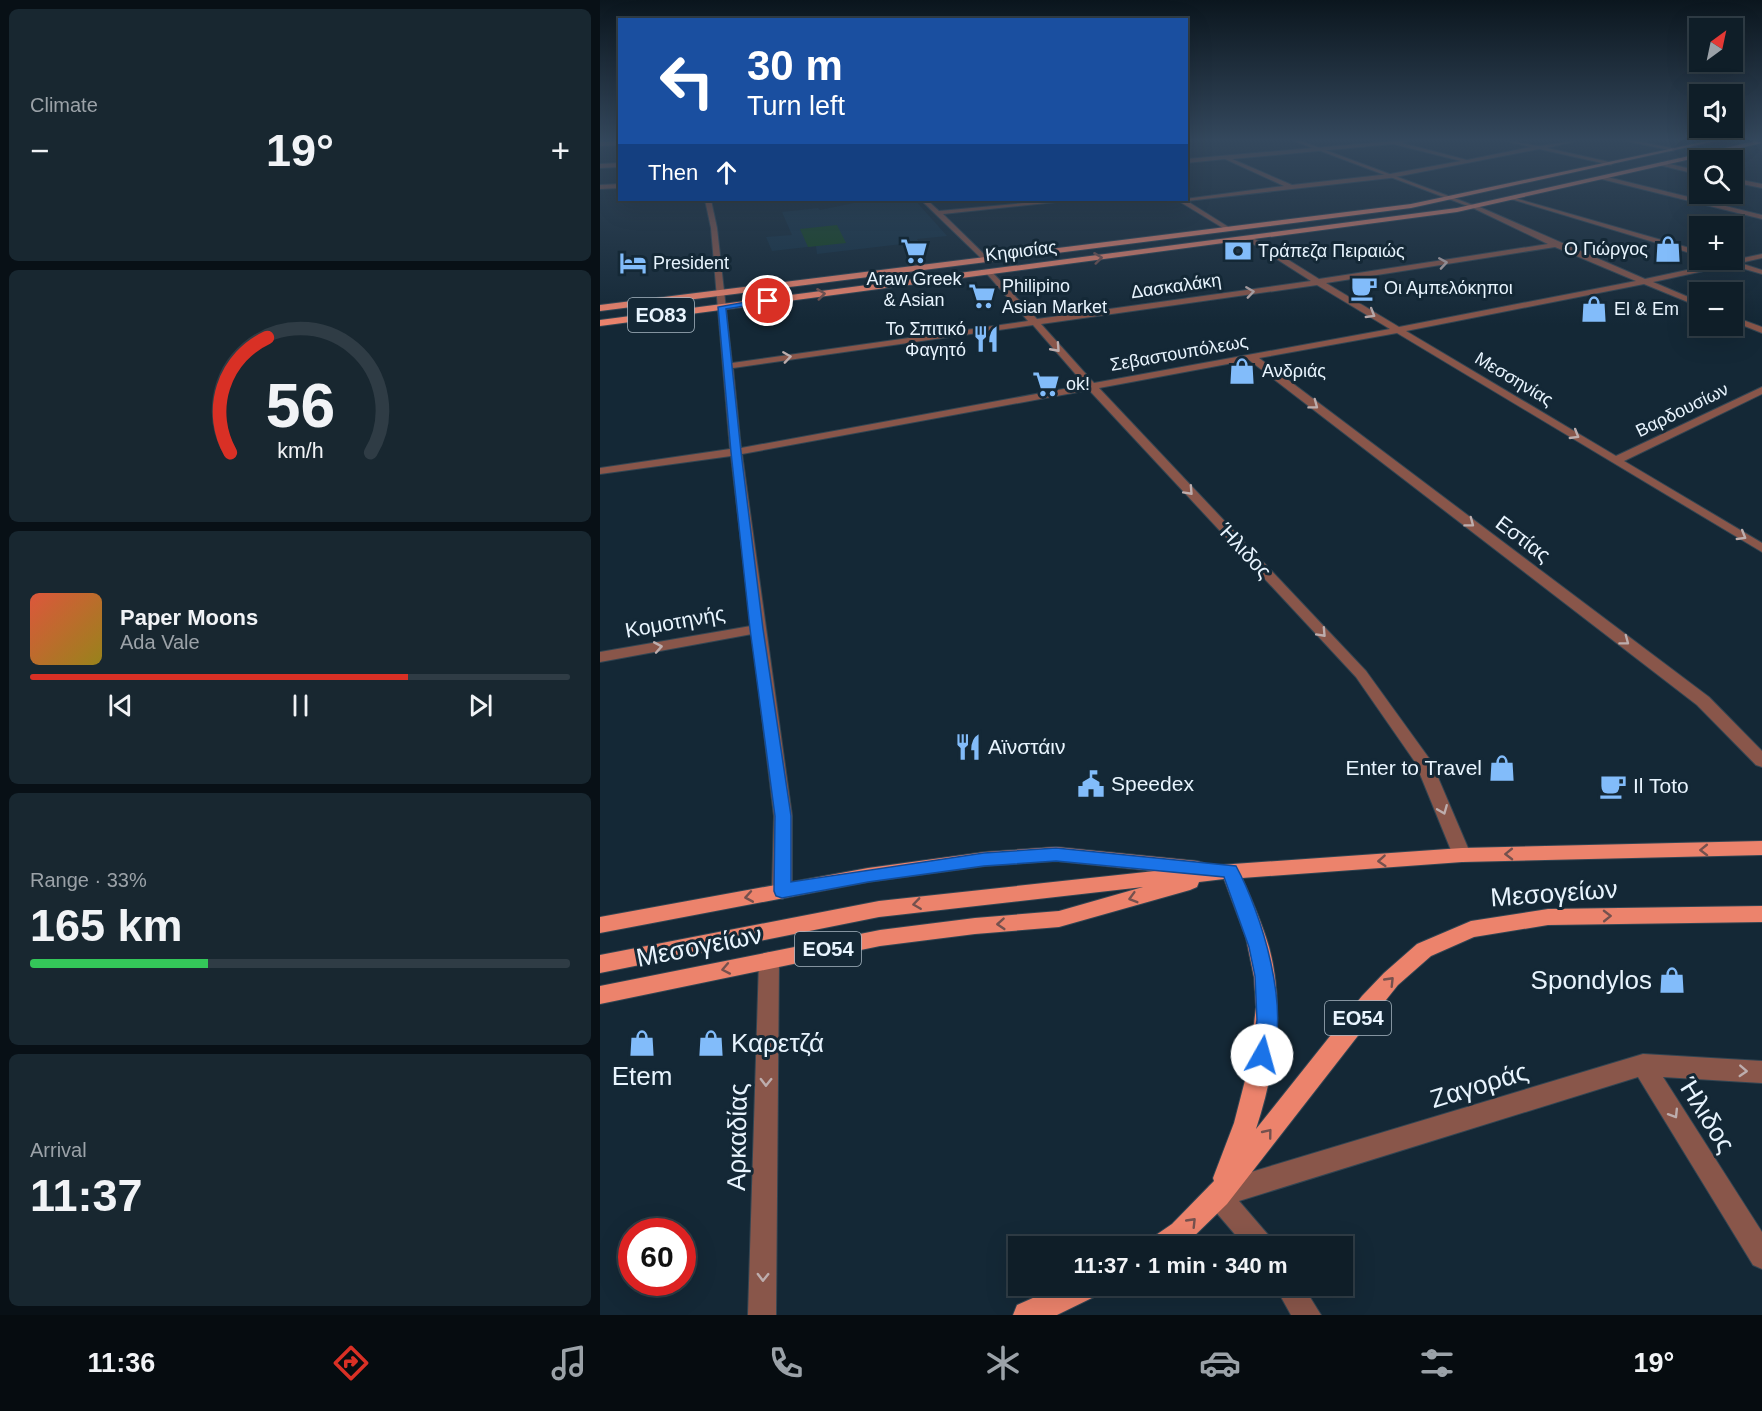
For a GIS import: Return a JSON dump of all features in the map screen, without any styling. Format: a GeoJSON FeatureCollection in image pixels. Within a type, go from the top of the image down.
{"type":"FeatureCollection","features":[{"type":"Feature","properties":{"kind":"main road","name":"Κηφισίας"},"geometry":{"type":"LineString","coordinates":[[600,323],[721,299],[984,259],[1426,202]]}},
{"type":"Feature","properties":{"kind":"main road","name":"Κηφισίας"},"geometry":{"type":"LineString","coordinates":[[600,308],[721,299],[990,272],[1475,207],[1495,202]]}},
{"type":"Feature","properties":{"kind":"main road","name":"Μεσογείων"},"geometry":{"type":"LineString","coordinates":[[600,964],[879,909],[1230,871],[1461,855],[1762,848]]}},
{"type":"Feature","properties":{"kind":"main road","name":"Μεσογείων"},"geometry":{"type":"LineString","coordinates":[[600,925],[868,875],[984,859],[1056,854],[1230,871]]}},
{"type":"Feature","properties":{"kind":"main road","name":"Μεσογείων"},"geometry":{"type":"LineString","coordinates":[[600,995],[880,938],[975,926],[1059,919],[1230,871]]}},
{"type":"Feature","properties":{"kind":"main road"},"geometry":{"type":"LineString","coordinates":[[1218,1195],[1243,1136],[1260,1072],[1266,1020],[1264,976],[1258,947],[1230,871]]}},
{"type":"Feature","properties":{"kind":"main road","name":"Μεσογείων"},"geometry":{"type":"LineString","coordinates":[[1218,1195],[1370,1003],[1391,979],[1424,950],[1471,929],[1524,919],[1762,914]]}},
{"type":"Feature","properties":{"kind":"main road","name":"ΕΟ54"},"geometry":{"type":"LineString","coordinates":[[1177,1236],[1218,1195]]}},
{"type":"Feature","properties":{"kind":"main road"},"geometry":{"type":"LineString","coordinates":[[1027,1315],[1068,1296]]}},
{"type":"Feature","properties":{"kind":"street"},"geometry":{"type":"LineString","coordinates":[[709,202],[714,228],[736,452],[757,629],[783,816],[782,891]]}},
{"type":"Feature","properties":{"kind":"street"},"geometry":{"type":"LineString","coordinates":[[926,202],[984,259]]}},
{"type":"Feature","properties":{"kind":"street"},"geometry":{"type":"LineString","coordinates":[[937,213],[1047,202]]}},
{"type":"Feature","properties":{"kind":"street"},"geometry":{"type":"LineString","coordinates":[[1184,202],[1228,229]]}},
{"type":"Feature","properties":{"kind":"street"},"geometry":{"type":"LineString","coordinates":[[1461,202],[1689,300]]}},
{"type":"Feature","properties":{"kind":"street"},"geometry":{"type":"LineString","coordinates":[[1528,202],[1689,251]]}},
{"type":"Feature","properties":{"kind":"street"},"geometry":{"type":"LineString","coordinates":[[1702,202],[1762,217]]}},
{"type":"Feature","properties":{"kind":"street","name":"Μεσσηνίας"},"geometry":{"type":"LineString","coordinates":[[1250,238],[1318,282],[1762,548]]}},
{"type":"Feature","properties":{"kind":"street","name":"Δασκαλάκη"},"geometry":{"type":"LineString","coordinates":[[729,366],[1318,282],[1556,245]]}},
{"type":"Feature","properties":{"kind":"street","name":"Σεβαστουπόλεως"},"geometry":{"type":"LineString","coordinates":[[1743,261],[1762,256]]}},
{"type":"Feature","properties":{"kind":"street"},"geometry":{"type":"LineString","coordinates":[[1743,267],[1762,272]]}},
{"type":"Feature","properties":{"kind":"street","name":"Σεβαστουπόλεως"},"geometry":{"type":"LineString","coordinates":[[600,471],[736,452],[1398,330],[1703,270]]}},
{"type":"Feature","properties":{"kind":"street","name":"Ήλιδος"},"geometry":{"type":"LineString","coordinates":[[990,272],[1090,386],[1361,675],[1423,761],[1461,855]]}},
{"type":"Feature","properties":{"kind":"street"},"geometry":{"type":"LineString","coordinates":[[1743,322],[1762,330]]}},
{"type":"Feature","properties":{"kind":"street","name":"Εστίας"},"geometry":{"type":"LineString","coordinates":[[1251,357],[1703,701],[1762,761]]}},
{"type":"Feature","properties":{"kind":"street","name":"Βαρδουσίων"},"geometry":{"type":"LineString","coordinates":[[1617,460],[1762,390]]}},
{"type":"Feature","properties":{"kind":"street","name":"Κομοτηνής"},"geometry":{"type":"LineString","coordinates":[[600,657],[757,629]]}},
{"type":"Feature","properties":{"kind":"street","name":"Αρκαδίας"},"geometry":{"type":"LineString","coordinates":[[762,1315],[769,961]]}},
{"type":"Feature","properties":{"kind":"street","name":"Ήλιδος"},"geometry":{"type":"LineString","coordinates":[[1643,1065],[1762,1256]]}},
{"type":"Feature","properties":{"kind":"street","name":"Ζαγοράς"},"geometry":{"type":"LineString","coordinates":[[1218,1195],[1643,1065],[1762,1072]]}},
{"type":"Feature","properties":{"kind":"street"},"geometry":{"type":"LineString","coordinates":[[1218,1195],[1252,1236]]}},
{"type":"Feature","properties":{"kind":"street"},"geometry":{"type":"LineString","coordinates":[[1295,1296],[1307,1315]]}},
{"type":"Feature","properties":{"kind":"shaded area"},"geometry":{"type":"Polygon","coordinates":[[[857,202],[917,202],[947,236],[917,239],[919,242],[817,254],[816,246],[772,251],[766,237],[792,235],[782,212],[818,208],[820,210],[857,202]]]}},
{"type":"Feature","properties":{"kind":"green space"},"geometry":{"type":"Polygon","coordinates":[[[837,225],[846,243],[808,247],[800,229],[837,225]]]}},
{"type":"Feature","properties":{"kind":"place","name":"Ο Γιώργος"},"geometry":{"type":"Point","coordinates":[1668,249]}},
{"type":"Feature","properties":{"kind":"place","name":"Araw Greek & Asian"},"geometry":{"type":"Point","coordinates":[914,251]}},
{"type":"Feature","properties":{"kind":"place","name":"Τράπεζα Πειραιώς"},"geometry":{"type":"Point","coordinates":[1238,251]}},
{"type":"Feature","properties":{"kind":"place","name":"President"},"geometry":{"type":"Point","coordinates":[633,263]}},
{"type":"Feature","properties":{"kind":"place","name":"Οι Αμπελόκηποι"},"geometry":{"type":"Point","coordinates":[1364,288]}},
{"type":"Feature","properties":{"kind":"place","name":"Philipino Asian Market"},"geometry":{"type":"Point","coordinates":[982,296]}},
{"type":"Feature","properties":{"kind":"place","name":"El & Em"},"geometry":{"type":"Point","coordinates":[1594,309]}},
{"type":"Feature","properties":{"kind":"place","name":"Το Σπιτικό Φαγητό"},"geometry":{"type":"Point","coordinates":[986,339]}},
{"type":"Feature","properties":{"kind":"place","name":"Ανδριάς"},"geometry":{"type":"Point","coordinates":[1242,371]}},
{"type":"Feature","properties":{"kind":"place","name":"ok!"},"geometry":{"type":"Point","coordinates":[1046,384]}},
{"type":"Feature","properties":{"kind":"place","name":"Αϊνστάιν"},"geometry":{"type":"Point","coordinates":[968,747]}},
{"type":"Feature","properties":{"kind":"place","name":"Enter to Travel"},"geometry":{"type":"Point","coordinates":[1502,768]}},
{"type":"Feature","properties":{"kind":"place","name":"Speedex"},"geometry":{"type":"Point","coordinates":[1091,784]}},
{"type":"Feature","properties":{"kind":"place","name":"Il Toto"},"geometry":{"type":"Point","coordinates":[1613,786]}},
{"type":"Feature","properties":{"kind":"place","name":"Spondylos"},"geometry":{"type":"Point","coordinates":[1672,980]}},
{"type":"Feature","properties":{"kind":"place","name":"Etem"},"geometry":{"type":"Point","coordinates":[642,1043]}},
{"type":"Feature","properties":{"kind":"place","name":"Καρετζά"},"geometry":{"type":"Point","coordinates":[711,1043]}},
{"type":"Feature","properties":{"kind":"route"},"geometry":{"type":"LineString","coordinates":[[768,301],[722,307],[757,629],[783,816],[782,891],[868,875],[984,859],[1056,854],[1230,871],[1258,947],[1264,976],[1266,1020],[1262,1055]]}}]}
